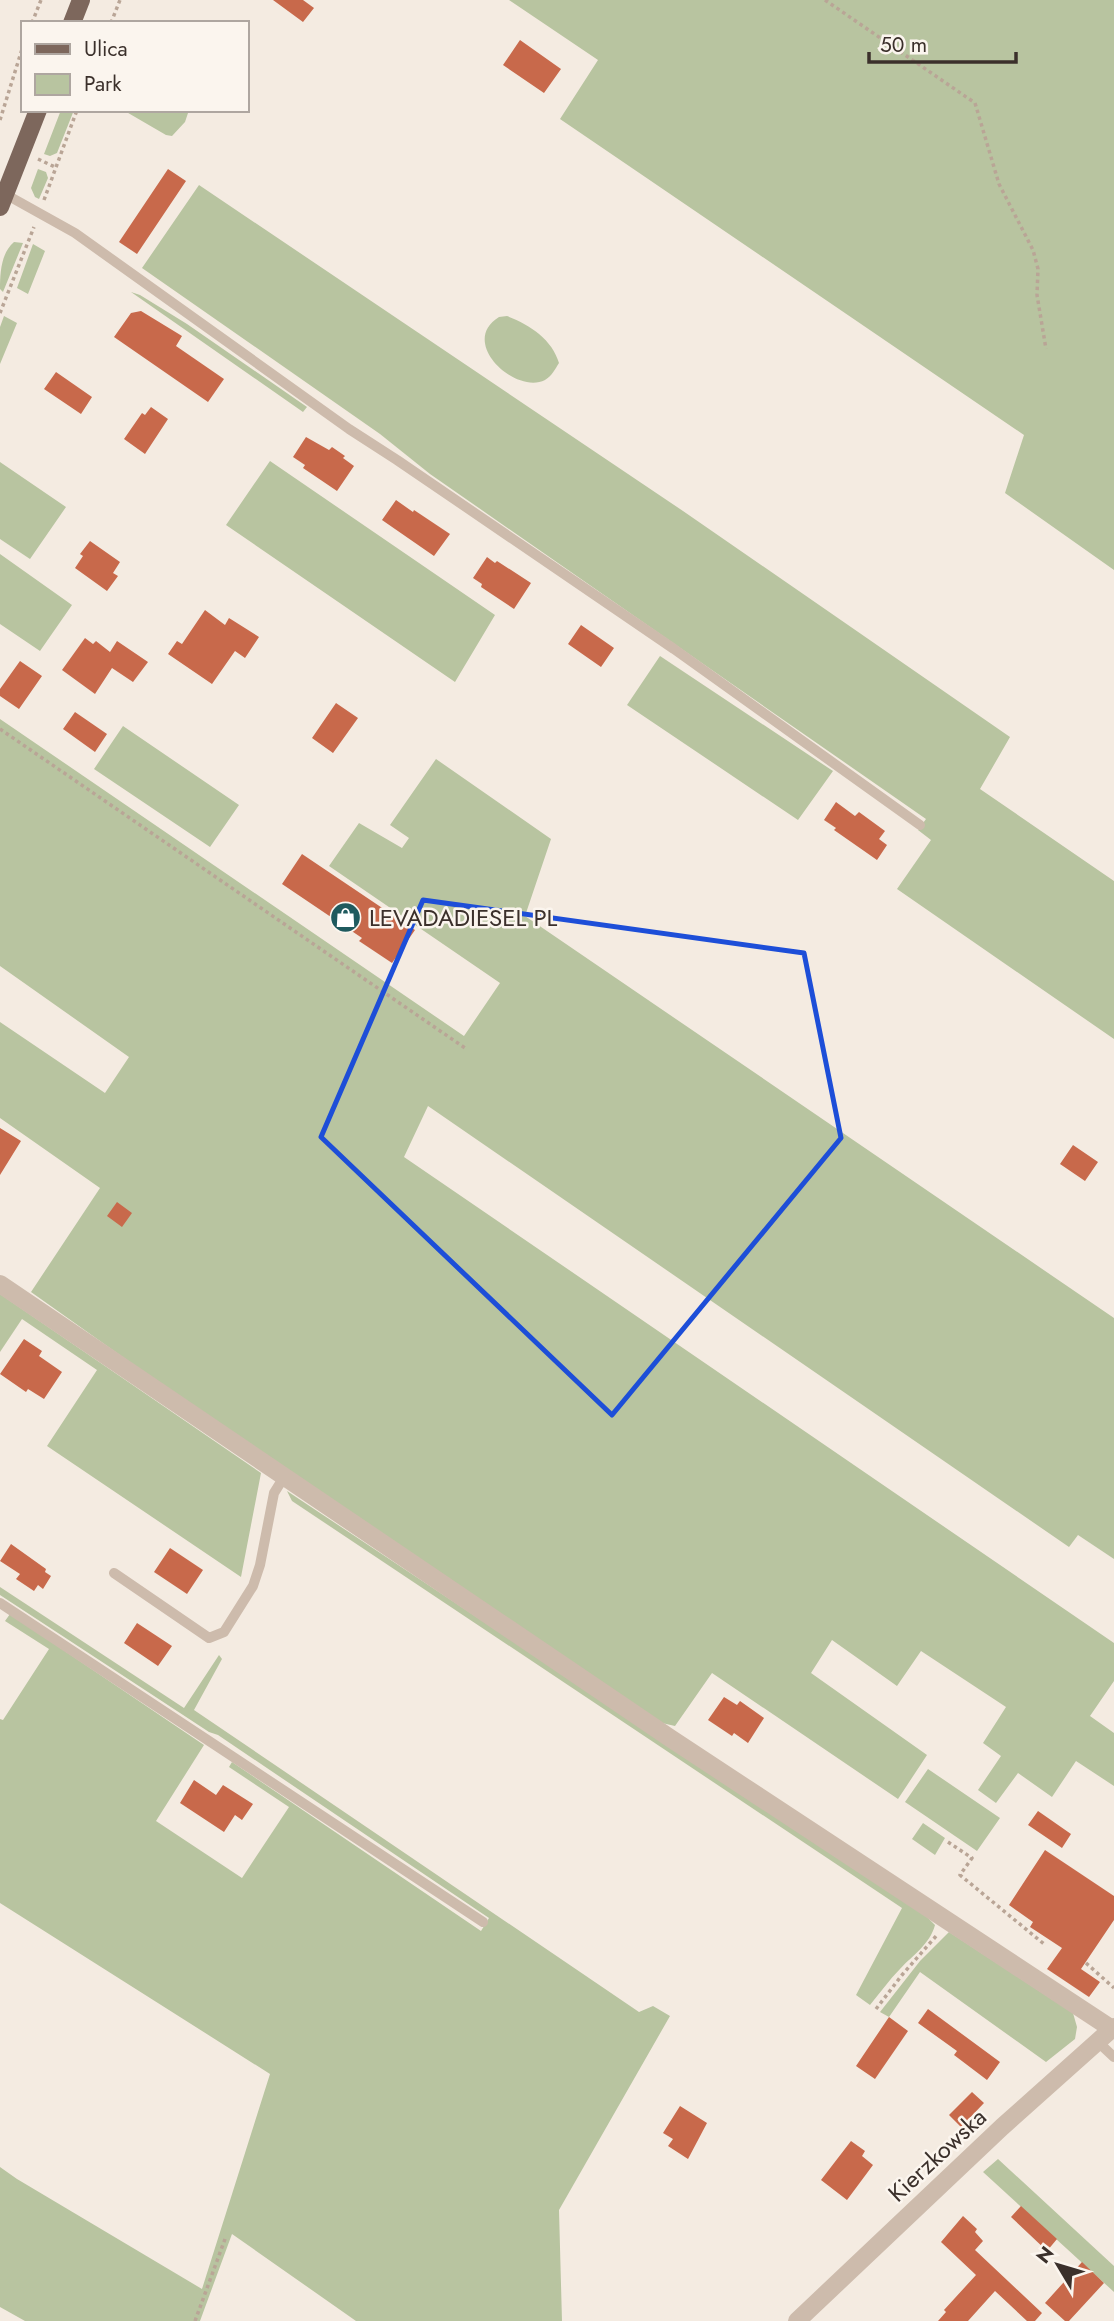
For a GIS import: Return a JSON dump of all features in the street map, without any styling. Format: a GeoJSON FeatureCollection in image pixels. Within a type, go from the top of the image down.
{"type":"FeatureCollection","features":[{"type":"Feature","properties":{"kind":"main road"},"geometry":{"type":"LineString","coordinates":[[73,21],[81,0]]}},
{"type":"Feature","properties":{"kind":"main road"},"geometry":{"type":"LineString","coordinates":[[3,201],[37,112]]}},
{"type":"Feature","properties":{"kind":"street"},"geometry":{"type":"LineString","coordinates":[[0,1284],[670,1738],[1113,2028]]}},
{"type":"Feature","properties":{"kind":"street","name":"Kierzkowska"},"geometry":{"type":"LineString","coordinates":[[797,2321],[1002,2127],[1113,2028]]}},
{"type":"Feature","properties":{"kind":"lane"},"geometry":{"type":"LineString","coordinates":[[3,201],[40,212],[75,233],[349,429],[674,649],[920,825]]}},
{"type":"Feature","properties":{"kind":"lane"},"geometry":{"type":"LineString","coordinates":[[114,1573],[209,1638],[224,1632],[253,1586],[274,1493],[284,1477]]}},
{"type":"Feature","properties":{"kind":"lane"},"geometry":{"type":"LineString","coordinates":[[0,1602],[484,1923]]}},
{"type":"Feature","properties":{"kind":"lane"},"geometry":{"type":"LineString","coordinates":[[1097,2041],[1114,2057]]}},
{"type":"Feature","properties":{"kind":"path"},"geometry":{"type":"LineString","coordinates":[[33,21],[41,0]]}},
{"type":"Feature","properties":{"kind":"path"},"geometry":{"type":"LineString","coordinates":[[112,21],[120,0]]}},
{"type":"Feature","properties":{"kind":"path"},"geometry":{"type":"LineString","coordinates":[[825,0],[975,103],[999,184],[1032,250],[1038,269],[1037,295],[1046,349]]}},
{"type":"Feature","properties":{"kind":"path"},"geometry":{"type":"LineString","coordinates":[[0,120],[21,50]]}},
{"type":"Feature","properties":{"kind":"path"},"geometry":{"type":"LineString","coordinates":[[0,313],[76,112]]}},
{"type":"Feature","properties":{"kind":"path"},"geometry":{"type":"LineString","coordinates":[[0,729],[465,1048]]}},
{"type":"Feature","properties":{"kind":"path"},"geometry":{"type":"LineString","coordinates":[[948,1842],[972,1858],[960,1875],[1044,1944]]}},
{"type":"Feature","properties":{"kind":"path"},"geometry":{"type":"LineString","coordinates":[[876,2009],[947,1920]]}},
{"type":"Feature","properties":{"kind":"path"},"geometry":{"type":"LineString","coordinates":[[1086,1963],[1114,1988]]}},
{"type":"Feature","properties":{"kind":"path"},"geometry":{"type":"LineString","coordinates":[[195,2321],[225,2239]]}},
{"type":"Feature","properties":{"kind":"highlighted area"},"geometry":{"type":"Polygon","coordinates":[[[423,900],[804,953],[841,1138],[612,1415],[321,1137],[423,900]]]}},
{"type":"Feature","properties":{"kind":"green space"},"geometry":{"type":"Polygon","coordinates":[[[509,0],[1114,0],[1114,570],[1005,493],[1024,435],[560,119],[598,60],[509,0]]]}},
{"type":"Feature","properties":{"kind":"green space"},"geometry":{"type":"Polygon","coordinates":[[[60,112],[73,112],[57,153],[50,156],[44,154],[60,112]]]}},
{"type":"Feature","properties":{"kind":"green space"},"geometry":{"type":"Polygon","coordinates":[[[126,112],[188,112],[185,122],[172,136],[126,112]]]}},
{"type":"Feature","properties":{"kind":"green space"},"geometry":{"type":"Polygon","coordinates":[[[38,169],[46,172],[48,178],[39,199],[31,188],[38,169]]]}},
{"type":"Feature","properties":{"kind":"green space"},"geometry":{"type":"Polygon","coordinates":[[[199,185],[683,511],[1010,737],[980,789],[1114,881],[1114,1039],[897,889],[931,840],[918,830],[926,819],[430,474],[380,434],[142,268],[199,185]]]}},
{"type":"Feature","properties":{"kind":"green space"},"geometry":{"type":"Polygon","coordinates":[[[14,242],[23,243],[3,292],[0,289],[2,264],[6,252],[14,242]]]}},
{"type":"Feature","properties":{"kind":"green space"},"geometry":{"type":"Polygon","coordinates":[[[33,244],[45,251],[28,294],[17,288],[33,244]]]}},
{"type":"Feature","properties":{"kind":"green space"},"geometry":{"type":"Polygon","coordinates":[[[131,292],[187,324],[307,407],[303,412],[131,292]]]}},
{"type":"Feature","properties":{"kind":"green space"},"geometry":{"type":"Polygon","coordinates":[[[4,316],[17,323],[0,364],[0,327],[4,316]]]}},
{"type":"Feature","properties":{"kind":"green space"},"geometry":{"type":"Polygon","coordinates":[[[507,316],[532,328],[546,340],[556,354],[559,363],[545,380],[533,383],[519,380],[506,373],[488,352],[485,340],[488,328],[499,317],[507,316]]]}},
{"type":"Feature","properties":{"kind":"green space"},"geometry":{"type":"Polygon","coordinates":[[[270,461],[495,615],[455,682],[226,525],[270,461]]]}},
{"type":"Feature","properties":{"kind":"green space"},"geometry":{"type":"Polygon","coordinates":[[[0,462],[66,507],[30,559],[0,539],[0,462]]]}},
{"type":"Feature","properties":{"kind":"green space"},"geometry":{"type":"Polygon","coordinates":[[[0,554],[72,605],[40,651],[0,624],[0,554]]]}},
{"type":"Feature","properties":{"kind":"green space"},"geometry":{"type":"Polygon","coordinates":[[[660,656],[833,771],[798,820],[627,705],[660,656]]]}},
{"type":"Feature","properties":{"kind":"green space"},"geometry":{"type":"Polygon","coordinates":[[[0,719],[464,1036],[500,983],[329,866],[359,823],[402,848],[409,838],[390,825],[436,759],[551,839],[525,916],[1114,1318],[1114,1559],[1078,1535],[1069,1547],[428,1106],[404,1157],[1114,1643],[1114,1681],[1090,1716],[1114,1733],[1114,1786],[1076,1761],[1052,1797],[1018,1773],[996,1803],[978,1790],[1001,1756],[983,1743],[1006,1707],[921,1651],[897,1686],[832,1640],[811,1673],[927,1755],[898,1799],[712,1673],[675,1726],[662,1723],[272,1463],[31,1292],[100,1188],[0,1118],[0,1022],[105,1093],[129,1057],[0,966],[0,719]]]}},
{"type":"Feature","properties":{"kind":"green space"},"geometry":{"type":"Polygon","coordinates":[[[123,726],[239,805],[210,847],[94,769],[123,726]]]}},
{"type":"Feature","properties":{"kind":"green space"},"geometry":{"type":"Polygon","coordinates":[[[0,1294],[261,1473],[241,1577],[47,1446],[97,1370],[22,1319],[0,1352],[0,1294]]]}},
{"type":"Feature","properties":{"kind":"green space"},"geometry":{"type":"Polygon","coordinates":[[[287,1491],[925,1915],[935,1925],[929,1938],[870,2005],[856,1995],[902,1908],[292,1501],[287,1491]]]}},
{"type":"Feature","properties":{"kind":"green space"},"geometry":{"type":"Polygon","coordinates":[[[0,1587],[184,1708],[219,1655],[222,1659],[194,1710],[639,2012],[653,2006],[670,2016],[559,2210],[562,2321],[356,2321],[232,2234],[200,2321],[25,2321],[0,2307],[0,2167],[202,2289],[270,2074],[0,1903],[0,1719],[3,1720],[49,1649],[5,1621],[10,1614],[204,1745],[156,1821],[242,1878],[289,1807],[229,1767],[232,1762],[481,1931],[489,1918],[218,1735],[209,1732],[0,1595],[0,1587]]]}},
{"type":"Feature","properties":{"kind":"green space"},"geometry":{"type":"Polygon","coordinates":[[[928,1769],[1000,1818],[977,1851],[905,1802],[928,1769]]]}},
{"type":"Feature","properties":{"kind":"green space"},"geometry":{"type":"Polygon","coordinates":[[[923,1823],[945,1838],[935,1855],[912,1839],[923,1823]]]}},
{"type":"Feature","properties":{"kind":"green space"},"geometry":{"type":"Polygon","coordinates":[[[949,1932],[1073,2013],[1077,2027],[1075,2039],[1046,2062],[920,1972],[889,2017],[880,2012],[920,1961],[949,1932]]]}},
{"type":"Feature","properties":{"kind":"green space"},"geometry":{"type":"Polygon","coordinates":[[[998,2159],[1114,2266],[1114,2292],[983,2172],[998,2159]]]}},
{"type":"Feature","properties":{"kind":"building"},"geometry":{"type":"Polygon","coordinates":[[[273,0],[303,0],[314,8],[303,22],[273,0]]]}},
{"type":"Feature","properties":{"kind":"building"},"geometry":{"type":"Polygon","coordinates":[[[520,40],[561,69],[544,93],[503,65],[520,40]]]}},
{"type":"Feature","properties":{"kind":"building"},"geometry":{"type":"Polygon","coordinates":[[[168,169],[186,181],[137,254],[119,242],[168,169]]]}},
{"type":"Feature","properties":{"kind":"building"},"geometry":{"type":"Polygon","coordinates":[[[141,311],[182,336],[176,346],[224,379],[208,402],[114,337],[131,313],[141,311]]]}},
{"type":"Feature","properties":{"kind":"building"},"geometry":{"type":"Polygon","coordinates":[[[56,372],[92,397],[81,414],[44,389],[56,372]]]}},
{"type":"Feature","properties":{"kind":"building"},"geometry":{"type":"Polygon","coordinates":[[[151,407],[168,419],[145,454],[124,439],[142,413],[145,415],[151,407]]]}},
{"type":"Feature","properties":{"kind":"building"},"geometry":{"type":"Polygon","coordinates":[[[306,437],[329,450],[332,447],[354,466],[337,491],[303,468],[305,465],[293,457],[306,437]]]}},
{"type":"Feature","properties":{"kind":"building"},"geometry":{"type":"Polygon","coordinates":[[[396,500],[450,534],[434,556],[382,520],[396,500]]]}},
{"type":"Feature","properties":{"kind":"building"},"geometry":{"type":"Polygon","coordinates":[[[90,541],[120,562],[113,573],[118,576],[107,591],[75,568],[83,556],[80,554],[90,541]]]}},
{"type":"Feature","properties":{"kind":"building"},"geometry":{"type":"Polygon","coordinates":[[[487,557],[531,583],[514,609],[481,587],[482,584],[473,578],[487,557]]]}},
{"type":"Feature","properties":{"kind":"building"},"geometry":{"type":"Polygon","coordinates":[[[205,610],[225,625],[229,618],[259,637],[245,658],[235,651],[212,684],[168,654],[177,641],[182,644],[205,610]]]}},
{"type":"Feature","properties":{"kind":"building"},"geometry":{"type":"Polygon","coordinates":[[[581,625],[614,648],[601,667],[568,644],[581,625]]]}},
{"type":"Feature","properties":{"kind":"building"},"geometry":{"type":"Polygon","coordinates":[[[85,638],[93,644],[96,641],[110,652],[117,641],[148,662],[133,682],[112,668],[95,694],[62,670],[85,638]]]}},
{"type":"Feature","properties":{"kind":"building"},"geometry":{"type":"Polygon","coordinates":[[[20,661],[42,676],[19,709],[0,696],[0,689],[20,661]]]}},
{"type":"Feature","properties":{"kind":"building"},"geometry":{"type":"Polygon","coordinates":[[[336,703],[358,718],[333,753],[312,738],[336,703]]]}},
{"type":"Feature","properties":{"kind":"building"},"geometry":{"type":"Polygon","coordinates":[[[75,712],[107,734],[95,752],[63,729],[75,712]]]}},
{"type":"Feature","properties":{"kind":"building"},"geometry":{"type":"Polygon","coordinates":[[[836,802],[855,816],[859,812],[885,831],[879,839],[887,845],[877,860],[824,820],[836,802]]]}},
{"type":"Feature","properties":{"kind":"building"},"geometry":{"type":"Polygon","coordinates":[[[302,854],[415,930],[392,963],[359,941],[362,938],[282,884],[302,854]]]}},
{"type":"Feature","properties":{"kind":"building"},"geometry":{"type":"Polygon","coordinates":[[[0,1128],[21,1141],[0,1175],[0,1128]]]}},
{"type":"Feature","properties":{"kind":"building"},"geometry":{"type":"Polygon","coordinates":[[[1073,1145],[1098,1162],[1085,1181],[1060,1164],[1073,1145]]]}},
{"type":"Feature","properties":{"kind":"building"},"geometry":{"type":"Polygon","coordinates":[[[117,1202],[132,1213],[122,1227],[107,1216],[117,1202]]]}},
{"type":"Feature","properties":{"kind":"building"},"geometry":{"type":"Polygon","coordinates":[[[24,1339],[42,1351],[39,1356],[62,1372],[44,1399],[28,1389],[26,1392],[0,1374],[24,1339]]]}},
{"type":"Feature","properties":{"kind":"building"},"geometry":{"type":"Polygon","coordinates":[[[11,1544],[46,1569],[45,1572],[51,1576],[43,1589],[38,1585],[34,1591],[16,1579],[20,1574],[0,1561],[11,1544]]]}},
{"type":"Feature","properties":{"kind":"building"},"geometry":{"type":"Polygon","coordinates":[[[170,1548],[203,1570],[187,1594],[154,1572],[170,1548]]]}},
{"type":"Feature","properties":{"kind":"building"},"geometry":{"type":"Polygon","coordinates":[[[137,1623],[172,1646],[158,1666],[124,1643],[137,1623]]]}},
{"type":"Feature","properties":{"kind":"building"},"geometry":{"type":"Polygon","coordinates":[[[724,1697],[737,1705],[740,1701],[764,1718],[748,1743],[708,1720],[724,1697]]]}},
{"type":"Feature","properties":{"kind":"building"},"geometry":{"type":"Polygon","coordinates":[[[194,1780],[216,1795],[223,1785],[253,1804],[242,1820],[235,1815],[224,1832],[180,1803],[194,1780]]]}},
{"type":"Feature","properties":{"kind":"building"},"geometry":{"type":"Polygon","coordinates":[[[1038,1811],[1071,1834],[1062,1848],[1028,1825],[1038,1811]]]}},
{"type":"Feature","properties":{"kind":"building"},"geometry":{"type":"Polygon","coordinates":[[[1045,1850],[1114,1896],[1114,1920],[1081,1969],[1100,1982],[1089,1997],[1047,1969],[1062,1948],[1030,1927],[1033,1922],[1009,1905],[1045,1850]]]}},
{"type":"Feature","properties":{"kind":"building"},"geometry":{"type":"Polygon","coordinates":[[[928,2009],[1000,2062],[987,2080],[954,2055],[957,2051],[918,2023],[928,2009]]]}},
{"type":"Feature","properties":{"kind":"building"},"geometry":{"type":"Polygon","coordinates":[[[889,2017],[908,2031],[875,2079],[856,2066],[889,2017]]]}},
{"type":"Feature","properties":{"kind":"building"},"geometry":{"type":"Polygon","coordinates":[[[972,2092],[984,2103],[961,2127],[949,2115],[972,2092]]]}},
{"type":"Feature","properties":{"kind":"building"},"geometry":{"type":"Polygon","coordinates":[[[680,2106],[707,2123],[688,2159],[668,2146],[673,2139],[663,2133],[680,2106]]]}},
{"type":"Feature","properties":{"kind":"building"},"geometry":{"type":"Polygon","coordinates":[[[851,2141],[865,2151],[862,2156],[873,2165],[847,2200],[821,2180],[851,2141]]]}},
{"type":"Feature","properties":{"kind":"building"},"geometry":{"type":"Polygon","coordinates":[[[1021,2206],[1057,2239],[1047,2251],[1011,2217],[1021,2206]]]}},
{"type":"Feature","properties":{"kind":"building"},"geometry":{"type":"Polygon","coordinates":[[[963,2216],[977,2229],[975,2232],[983,2241],[975,2250],[1042,2313],[1035,2321],[1027,2321],[995,2291],[968,2321],[938,2321],[946,2312],[944,2310],[976,2275],[941,2242],[963,2216]]]}},
{"type":"Feature","properties":{"kind":"building"},"geometry":{"type":"Polygon","coordinates":[[[1082,2262],[1104,2283],[1069,2321],[1065,2321],[1045,2303],[1082,2262]]]}},
{"type":"Feature","properties":{"kind":"place","name":"LEVADADIESEL PL"},"geometry":{"type":"Point","coordinates":[346,917]}}]}
